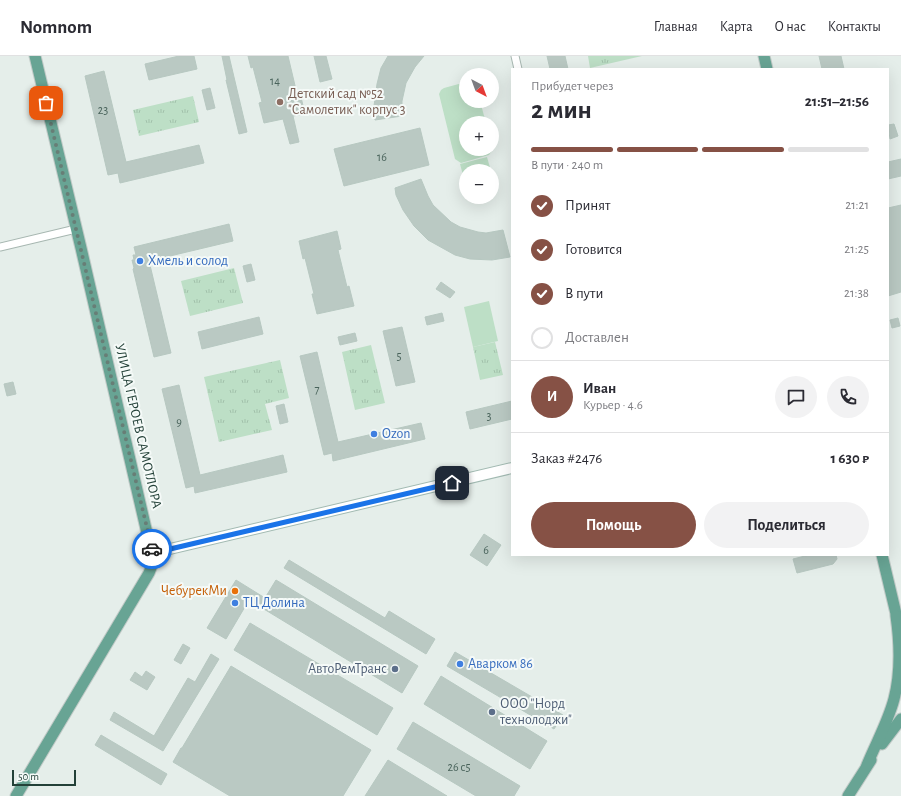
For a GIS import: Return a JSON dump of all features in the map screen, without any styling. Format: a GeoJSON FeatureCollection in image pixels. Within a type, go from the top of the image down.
{"type":"FeatureCollection","features":[{"type":"Feature","properties":{"kind":"main road","name":"УЛИЦА ГЕРОЕВ САМОТЛОРА"},"geometry":{"type":"LineString","coordinates":[[16,796],[149,573],[152,565],[153,553],[35,56]]}},
{"type":"Feature","properties":{"kind":"main road"},"geometry":{"type":"LineString","coordinates":[[764,56],[767,68]]}},
{"type":"Feature","properties":{"kind":"main road"},"geometry":{"type":"LineString","coordinates":[[153,553],[511,468]]}},
{"type":"Feature","properties":{"kind":"main road"},"geometry":{"type":"LineString","coordinates":[[882,556],[896,616],[901,631]]}},
{"type":"Feature","properties":{"kind":"main road"},"geometry":{"type":"LineString","coordinates":[[896,616],[900,648],[898,688],[901,695]]}},
{"type":"Feature","properties":{"kind":"main road"},"geometry":{"type":"LineString","coordinates":[[867,765],[893,704],[899,676]]}},
{"type":"Feature","properties":{"kind":"main road"},"geometry":{"type":"LineString","coordinates":[[848,796],[867,765],[901,719]]}},
{"type":"Feature","properties":{"kind":"street"},"geometry":{"type":"LineString","coordinates":[[515,56],[518,68]]}},
{"type":"Feature","properties":{"kind":"street"},"geometry":{"type":"LineString","coordinates":[[0,247],[76,229]]}},
{"type":"Feature","properties":{"kind":"green space"},"geometry":{"type":"Polygon","coordinates":[[[588,56],[642,56],[590,68],[588,56]]]}},
{"type":"Feature","properties":{"kind":"green space"},"geometry":{"type":"Polygon","coordinates":[[[459,84],[459,108],[482,108],[484,116],[459,116],[459,156],[486,156],[461,163],[455,159],[439,94],[444,88],[459,84]]]}},
{"type":"Feature","properties":{"kind":"green space"},"geometry":{"type":"Polygon","coordinates":[[[193,96],[199,122],[139,136],[133,110],[193,96]]]}},
{"type":"Feature","properties":{"kind":"green space"},"geometry":{"type":"Polygon","coordinates":[[[487,157],[489,164],[460,164],[487,157]]]}},
{"type":"Feature","properties":{"kind":"green space"},"geometry":{"type":"Polygon","coordinates":[[[234,268],[243,303],[190,316],[181,281],[234,268]]]}},
{"type":"Feature","properties":{"kind":"green space"},"geometry":{"type":"Polygon","coordinates":[[[489,301],[498,341],[473,347],[464,307],[489,301]]]}},
{"type":"Feature","properties":{"kind":"green space"},"geometry":{"type":"Polygon","coordinates":[[[495,342],[503,375],[480,380],[473,347],[495,342]]]}},
{"type":"Feature","properties":{"kind":"green space"},"geometry":{"type":"Polygon","coordinates":[[[371,345],[385,403],[355,410],[342,352],[371,345]]]}},
{"type":"Feature","properties":{"kind":"green space"},"geometry":{"type":"Polygon","coordinates":[[[280,360],[289,398],[265,404],[272,430],[219,442],[204,377],[280,360]]]}},
{"type":"Feature","properties":{"kind":"building"},"geometry":{"type":"Polygon","coordinates":[[[179,56],[194,56],[197,69],[149,80],[145,64],[179,56]]]}},
{"type":"Feature","properties":{"kind":"building"},"geometry":{"type":"Polygon","coordinates":[[[222,56],[229,56],[247,132],[239,134],[226,80],[222,56]]]}},
{"type":"Feature","properties":{"kind":"building"},"geometry":{"type":"Polygon","coordinates":[[[248,56],[288,56],[297,94],[300,93],[305,114],[293,116],[299,142],[290,144],[283,119],[264,123],[259,103],[262,102],[253,67],[251,68],[248,56]]]}},
{"type":"Feature","properties":{"kind":"building"},"geometry":{"type":"Polygon","coordinates":[[[314,56],[326,56],[332,79],[320,82],[314,56]]]}},
{"type":"Feature","properties":{"kind":"building"},"geometry":{"type":"Polygon","coordinates":[[[388,56],[424,56],[415,67],[406,83],[402,101],[402,116],[375,120],[374,106],[377,84],[381,68],[388,56]]]}},
{"type":"Feature","properties":{"kind":"building"},"geometry":{"type":"Polygon","coordinates":[[[547,56],[565,56],[568,68],[550,68],[547,56]]]}},
{"type":"Feature","properties":{"kind":"building"},"geometry":{"type":"Polygon","coordinates":[[[819,56],[841,56],[844,68],[822,68],[819,56]]]}},
{"type":"Feature","properties":{"kind":"building"},"geometry":{"type":"Polygon","coordinates":[[[104,71],[126,162],[199,145],[204,163],[120,183],[118,173],[108,175],[85,76],[104,71]]]}},
{"type":"Feature","properties":{"kind":"building"},"geometry":{"type":"Polygon","coordinates":[[[210,88],[215,108],[207,110],[202,90],[210,88]]]}},
{"type":"Feature","properties":{"kind":"building"},"geometry":{"type":"Polygon","coordinates":[[[894,124],[898,136],[890,139],[889,125],[894,124]]]}},
{"type":"Feature","properties":{"kind":"building"},"geometry":{"type":"Polygon","coordinates":[[[420,128],[429,165],[344,186],[334,149],[420,128]]]}},
{"type":"Feature","properties":{"kind":"building"},"geometry":{"type":"Polygon","coordinates":[[[901,159],[901,176],[889,179],[889,162],[901,159]]]}},
{"type":"Feature","properties":{"kind":"building"},"geometry":{"type":"Polygon","coordinates":[[[421,179],[433,205],[451,222],[460,227],[478,232],[486,233],[503,230],[510,257],[492,260],[470,259],[455,255],[428,240],[414,226],[403,210],[396,195],[395,188],[421,179]]]}},
{"type":"Feature","properties":{"kind":"building"},"geometry":{"type":"Polygon","coordinates":[[[901,205],[901,292],[889,296],[889,208],[901,205]]]}},
{"type":"Feature","properties":{"kind":"building"},"geometry":{"type":"Polygon","coordinates":[[[229,224],[233,241],[149,261],[171,353],[154,357],[133,269],[133,255],[136,255],[134,247],[229,224]]]}},
{"type":"Feature","properties":{"kind":"building"},"geometry":{"type":"Polygon","coordinates":[[[337,231],[341,249],[338,250],[347,287],[349,286],[354,306],[317,314],[312,294],[314,294],[299,241],[337,231]]]}},
{"type":"Feature","properties":{"kind":"building"},"geometry":{"type":"Polygon","coordinates":[[[251,264],[255,280],[247,282],[243,266],[251,264]]]}},
{"type":"Feature","properties":{"kind":"building"},"geometry":{"type":"Polygon","coordinates":[[[441,282],[455,292],[450,298],[436,289],[441,282]]]}},
{"type":"Feature","properties":{"kind":"building"},"geometry":{"type":"Polygon","coordinates":[[[442,313],[444,321],[427,325],[425,317],[442,313]]]}},
{"type":"Feature","properties":{"kind":"building"},"geometry":{"type":"Polygon","coordinates":[[[259,317],[263,334],[202,349],[198,332],[259,317]]]}},
{"type":"Feature","properties":{"kind":"building"},"geometry":{"type":"Polygon","coordinates":[[[898,318],[900,326],[892,328],[890,320],[898,318]]]}},
{"type":"Feature","properties":{"kind":"building"},"geometry":{"type":"Polygon","coordinates":[[[402,327],[415,382],[396,386],[383,331],[402,327]]]}},
{"type":"Feature","properties":{"kind":"building"},"geometry":{"type":"Polygon","coordinates":[[[355,333],[357,341],[340,345],[338,337],[355,333]]]}},
{"type":"Feature","properties":{"kind":"building"},"geometry":{"type":"Polygon","coordinates":[[[317,352],[338,442],[421,423],[425,439],[333,461],[332,453],[324,455],[300,356],[317,352]]]}},
{"type":"Feature","properties":{"kind":"building"},"geometry":{"type":"Polygon","coordinates":[[[13,382],[16,394],[7,396],[4,384],[13,382]]]}},
{"type":"Feature","properties":{"kind":"building"},"geometry":{"type":"Polygon","coordinates":[[[179,385],[200,475],[283,455],[287,472],[195,493],[194,486],[186,488],[162,389],[179,385]]]}},
{"type":"Feature","properties":{"kind":"building"},"geometry":{"type":"Polygon","coordinates":[[[511,401],[511,419],[470,429],[466,412],[511,401]]]}},
{"type":"Feature","properties":{"kind":"building"},"geometry":{"type":"Polygon","coordinates":[[[284,404],[288,422],[280,424],[276,406],[284,404]]]}},
{"type":"Feature","properties":{"kind":"building"},"geometry":{"type":"Polygon","coordinates":[[[484,534],[501,545],[487,566],[470,555],[484,534]]]}},
{"type":"Feature","properties":{"kind":"building"},"geometry":{"type":"Polygon","coordinates":[[[805,556],[836,556],[837,559],[833,564],[797,573],[793,559],[805,556]]]}},
{"type":"Feature","properties":{"kind":"building"},"geometry":{"type":"Polygon","coordinates":[[[289,560],[385,618],[389,611],[435,639],[426,654],[284,568],[289,560]]]}},
{"type":"Feature","properties":{"kind":"building"},"geometry":{"type":"Polygon","coordinates":[[[236,580],[265,598],[276,580],[418,666],[402,693],[249,600],[226,639],[207,628],[236,580]]]}},
{"type":"Feature","properties":{"kind":"building"},"geometry":{"type":"Polygon","coordinates":[[[250,623],[393,708],[377,735],[234,650],[250,623]]]}},
{"type":"Feature","properties":{"kind":"building"},"geometry":{"type":"Polygon","coordinates":[[[183,644],[190,648],[181,664],[174,660],[183,644]]]}},
{"type":"Feature","properties":{"kind":"building"},"geometry":{"type":"Polygon","coordinates":[[[455,652],[563,715],[554,729],[447,666],[455,652]]]}},
{"type":"Feature","properties":{"kind":"building"},"geometry":{"type":"Polygon","coordinates":[[[211,654],[219,659],[163,751],[110,720],[114,712],[154,736],[188,678],[195,682],[211,654]]]}},
{"type":"Feature","properties":{"kind":"building"},"geometry":{"type":"Polygon","coordinates":[[[231,666],[371,750],[343,796],[230,796],[173,762],[231,666]]]}},
{"type":"Feature","properties":{"kind":"building"},"geometry":{"type":"Polygon","coordinates":[[[146,671],[155,677],[147,690],[130,680],[135,672],[142,677],[146,671]]]}},
{"type":"Feature","properties":{"kind":"building"},"geometry":{"type":"Polygon","coordinates":[[[441,676],[547,741],[530,769],[424,704],[441,676]]]}},
{"type":"Feature","properties":{"kind":"building"},"geometry":{"type":"Polygon","coordinates":[[[413,722],[520,786],[514,796],[476,796],[397,749],[413,722]]]}},
{"type":"Feature","properties":{"kind":"building"},"geometry":{"type":"Polygon","coordinates":[[[101,735],[167,774],[161,785],[95,745],[101,735]]]}},
{"type":"Feature","properties":{"kind":"building"},"geometry":{"type":"Polygon","coordinates":[[[388,760],[447,796],[365,796],[388,760]]]}},
{"type":"Feature","properties":{"kind":"way so far"},"geometry":{"type":"LineString","coordinates":[[46,103],[152,549]]}},
{"type":"Feature","properties":{"kind":"place","name":"Детский сад №52 \"Самолетик\" корпус 3"},"geometry":{"type":"Point","coordinates":[280,102]}},
{"type":"Feature","properties":{"kind":"place","name":"Хмель и солод"},"geometry":{"type":"Point","coordinates":[140,261]}},
{"type":"Feature","properties":{"kind":"place","name":"Ozon"},"geometry":{"type":"Point","coordinates":[374,434]}},
{"type":"Feature","properties":{"kind":"place","name":"ЧебурекМи"},"geometry":{"type":"Point","coordinates":[235,591]}},
{"type":"Feature","properties":{"kind":"place","name":"ТЦ Долина"},"geometry":{"type":"Point","coordinates":[235,603]}},
{"type":"Feature","properties":{"kind":"place","name":"Аварком 86"},"geometry":{"type":"Point","coordinates":[460,664]}},
{"type":"Feature","properties":{"kind":"place","name":"АвтоРемТранс"},"geometry":{"type":"Point","coordinates":[395,669]}},
{"type":"Feature","properties":{"kind":"place","name":"ООО \"Норд технолоджи\""},"geometry":{"type":"Point","coordinates":[492,712]}},
{"type":"Feature","properties":{"kind":"route"},"geometry":{"type":"LineString","coordinates":[[152,549],[153,553],[314,514],[452,483]]}}]}
